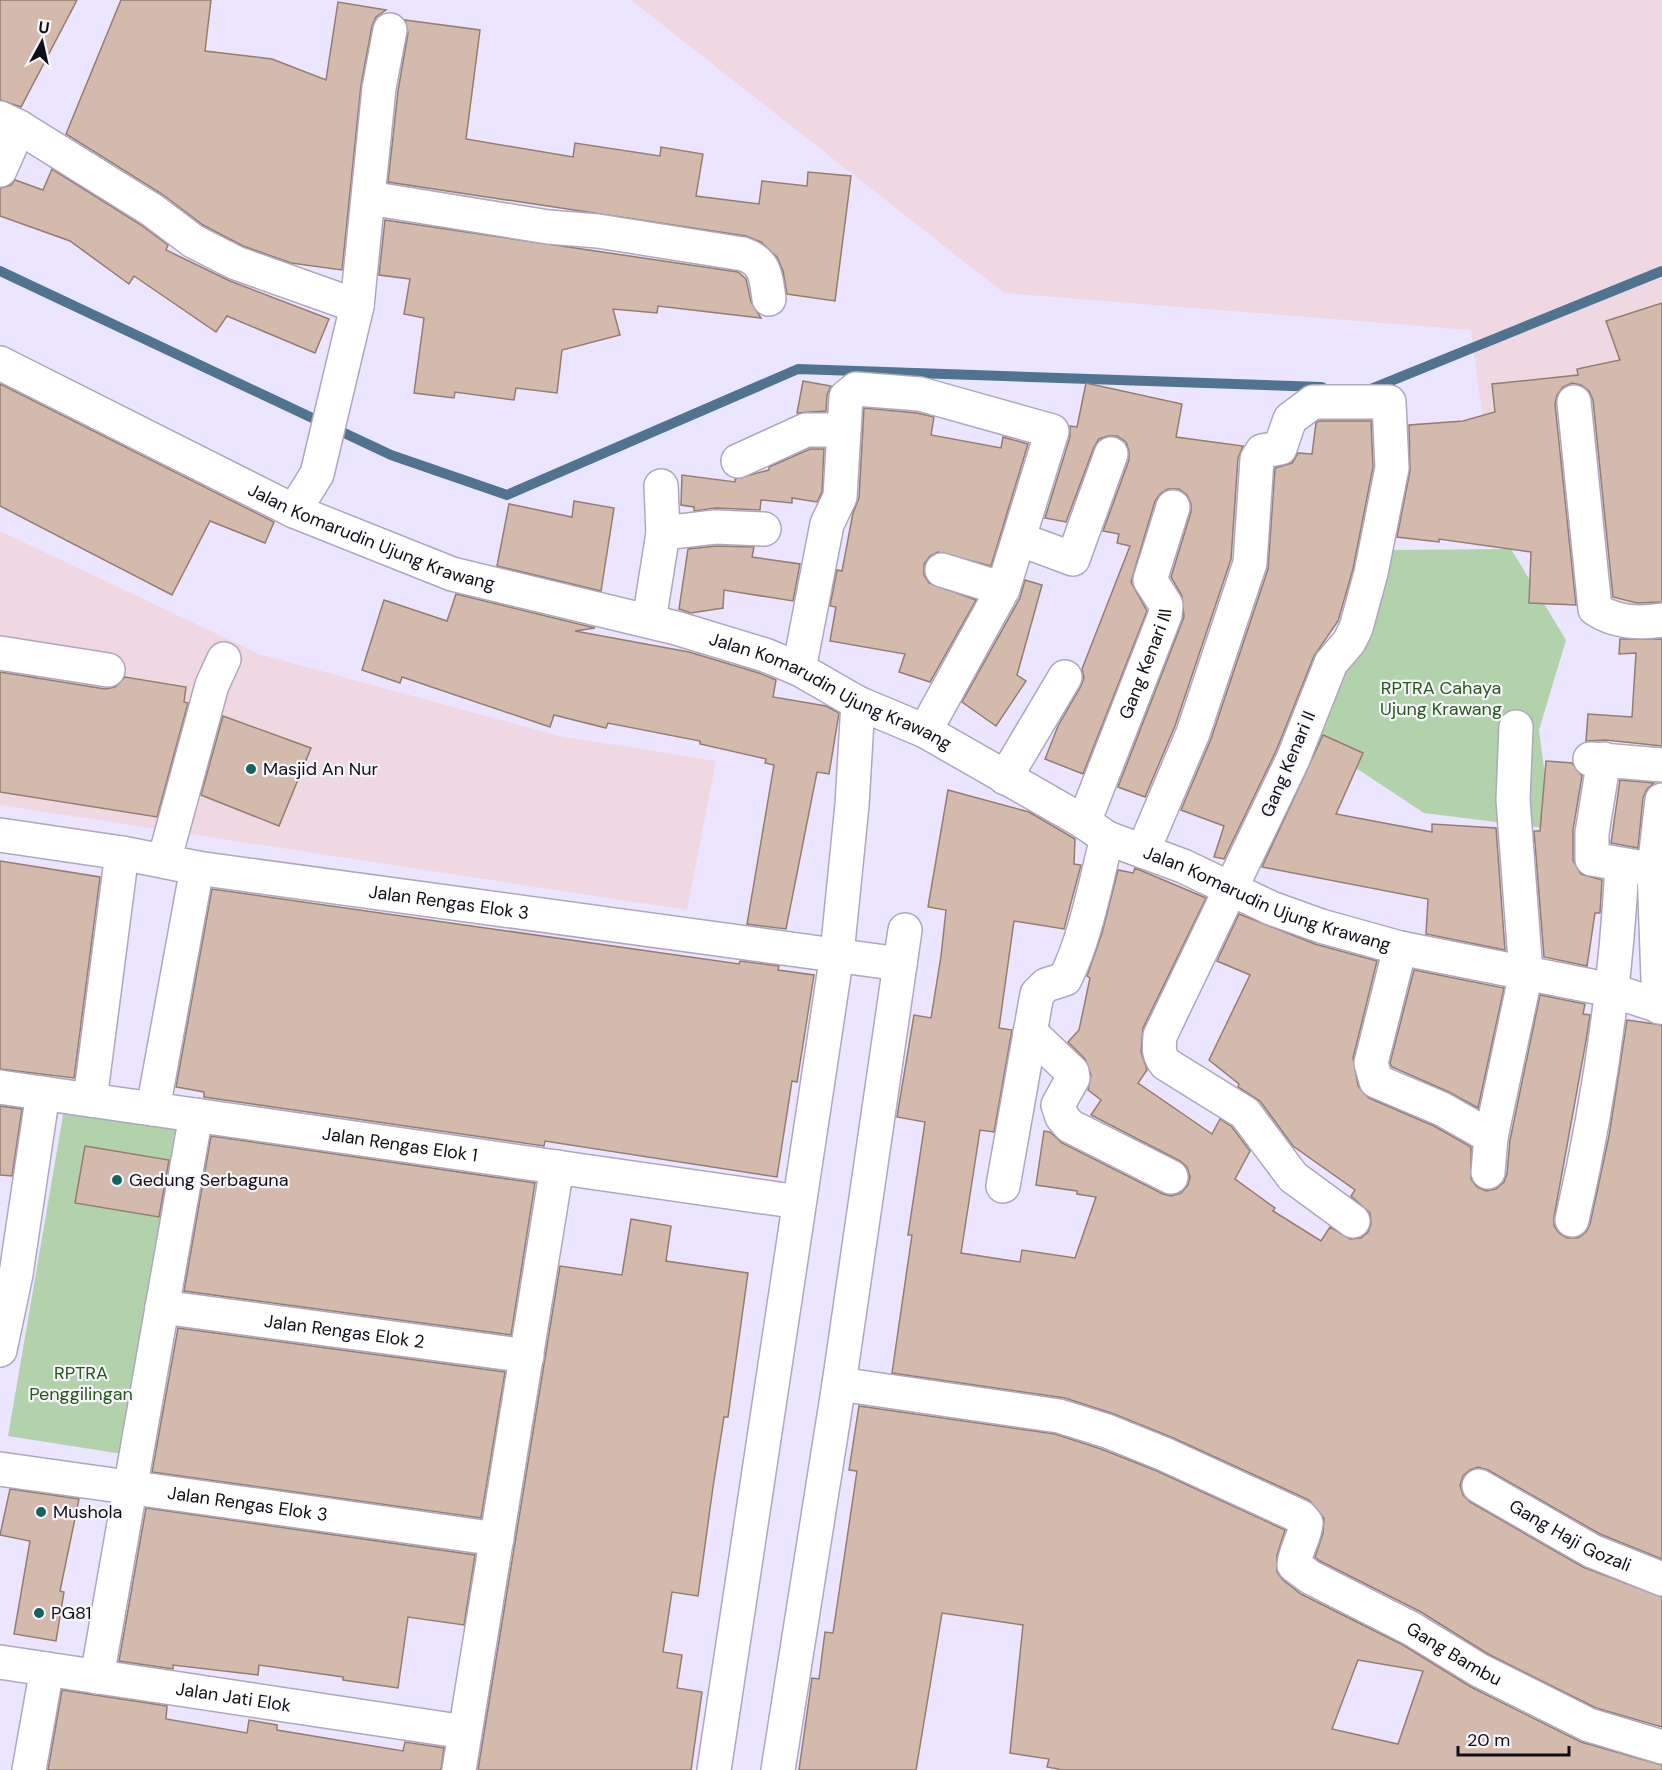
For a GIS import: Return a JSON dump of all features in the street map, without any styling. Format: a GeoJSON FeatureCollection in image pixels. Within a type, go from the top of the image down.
{"type":"FeatureCollection","features":[{"type":"Feature","properties":{"kind":"street"},"geometry":{"type":"LineString","coordinates":[[294,511],[318,474],[357,306],[379,88],[390,30]]}},
{"type":"Feature","properties":{"kind":"street"},"geometry":{"type":"LineString","coordinates":[[0,170],[9,123],[152,210],[193,241],[236,263],[357,306]]}},
{"type":"Feature","properties":{"kind":"street"},"geometry":{"type":"LineString","coordinates":[[369,198],[548,227],[598,231],[743,254],[761,263],[769,299]]}},
{"type":"Feature","properties":{"kind":"street","name":"Jalan Komarudin Ujung Krawang"},"geometry":{"type":"LineString","coordinates":[[0,363],[294,511],[452,574],[717,639],[799,669],[858,703],[925,731],[1096,830],[1271,908],[1321,926],[1400,948],[1611,990],[1660,1007]]}},
{"type":"Feature","properties":{"kind":"street"},"geometry":{"type":"LineString","coordinates":[[799,669],[827,524],[840,496],[846,397],[856,389],[920,394],[1052,430],[1003,589],[925,731]]}},
{"type":"Feature","properties":{"kind":"street","name":"Gang Kenari II"},"geometry":{"type":"LineString","coordinates":[[1143,851],[1193,733],[1250,563],[1257,459],[1262,451],[1280,448],[1290,419],[1313,402],[1389,402],[1392,468],[1371,573],[1349,642],[1331,663],[1293,759],[1160,1036],[1158,1052],[1166,1064],[1245,1113],[1293,1178],[1353,1221]]}},
{"type":"Feature","properties":{"kind":"street"},"geometry":{"type":"LineString","coordinates":[[1574,402],[1595,609],[1608,618],[1652,622],[1662,620]]}},
{"type":"Feature","properties":{"kind":"street"},"geometry":{"type":"LineString","coordinates":[[738,460],[806,430],[844,430]]}},
{"type":"Feature","properties":{"kind":"street"},"geometry":{"type":"LineString","coordinates":[[1019,539],[1073,559],[1111,454]]}},
{"type":"Feature","properties":{"kind":"street"},"geometry":{"type":"LineString","coordinates":[[649,621],[663,533],[661,486]]}},
{"type":"Feature","properties":{"kind":"street","name":"Gang Kenari III"},"geometry":{"type":"LineString","coordinates":[[1096,830],[1165,615],[1166,605],[1150,580],[1173,507]]}},
{"type":"Feature","properties":{"kind":"street"},"geometry":{"type":"LineString","coordinates":[[663,533],[715,528],[764,529]]}},
{"type":"Feature","properties":{"kind":"street"},"geometry":{"type":"LineString","coordinates":[[942,570],[1003,589]]}},
{"type":"Feature","properties":{"kind":"street"},"geometry":{"type":"LineString","coordinates":[[0,653],[108,670]]}},
{"type":"Feature","properties":{"kind":"street"},"geometry":{"type":"LineString","coordinates":[[164,861],[212,685],[224,659]]}},
{"type":"Feature","properties":{"kind":"street"},"geometry":{"type":"LineString","coordinates":[[1005,778],[1065,678]]}},
{"type":"Feature","properties":{"kind":"street"},"geometry":{"type":"LineString","coordinates":[[714,1770],[837,954],[852,805],[858,703]]}},
{"type":"Feature","properties":{"kind":"street"},"geometry":{"type":"LineString","coordinates":[[1488,1172],[1491,1137],[1526,973],[1513,800],[1516,727]]}},
{"type":"Feature","properties":{"kind":"street"},"geometry":{"type":"LineString","coordinates":[[1654,869],[1592,859],[1590,853],[1597,759],[1662,765]]}},
{"type":"Feature","properties":{"kind":"street"},"geometry":{"type":"LineString","coordinates":[[1660,1007],[1654,869],[1662,800]]}},
{"type":"Feature","properties":{"kind":"street"},"geometry":{"type":"LineString","coordinates":[[1003,1186],[1037,994],[1046,985],[1065,979],[1081,940],[1096,830]]}},
{"type":"Feature","properties":{"kind":"street","name":"Jalan Rengas Elok 3"},"geometry":{"type":"LineString","coordinates":[[0,835],[122,853],[197,868],[900,964]]}},
{"type":"Feature","properties":{"kind":"street"},"geometry":{"type":"LineString","coordinates":[[90,1100],[122,853]]}},
{"type":"Feature","properties":{"kind":"street"},"geometry":{"type":"LineString","coordinates":[[1572,1220],[1604,1051],[1618,934],[1622,865]]}},
{"type":"Feature","properties":{"kind":"street"},"geometry":{"type":"LineString","coordinates":[[153,1109],[197,868]]}},
{"type":"Feature","properties":{"kind":"street"},"geometry":{"type":"LineString","coordinates":[[778,1770],[905,930]]}},
{"type":"Feature","properties":{"kind":"street"},"geometry":{"type":"LineString","coordinates":[[1400,948],[1371,1063],[1376,1082],[1442,1109],[1491,1137]]}},
{"type":"Feature","properties":{"kind":"street"},"geometry":{"type":"LineString","coordinates":[[1030,1032],[1072,1072],[1073,1078],[1058,1105],[1062,1117],[1070,1126],[1171,1177]]}},
{"type":"Feature","properties":{"kind":"street","name":"Jalan Rengas Elok 1"},"geometry":{"type":"LineString","coordinates":[[0,1087],[799,1202]]}},
{"type":"Feature","properties":{"kind":"street"},"geometry":{"type":"LineString","coordinates":[[0,1350],[8,1272],[43,1093]]}},
{"type":"Feature","properties":{"kind":"street"},"geometry":{"type":"LineString","coordinates":[[97,1677],[196,1115]]}},
{"type":"Feature","properties":{"kind":"street"},"geometry":{"type":"LineString","coordinates":[[459,1770],[557,1167]]}},
{"type":"Feature","properties":{"kind":"street","name":"Jalan Rengas Elok 2"},"geometry":{"type":"LineString","coordinates":[[162,1307],[527,1356]]}},
{"type":"Feature","properties":{"kind":"street","name":"Gang Bambu"},"geometry":{"type":"LineString","coordinates":[[838,1384],[1059,1416],[1107,1431],[1164,1454],[1301,1517],[1306,1523],[1305,1532],[1295,1553],[1294,1565],[1310,1577],[1412,1629],[1479,1670],[1589,1725],[1662,1747]]}},
{"type":"Feature","properties":{"kind":"street","name":"Jalan Rengas Elok 3"},"geometry":{"type":"LineString","coordinates":[[0,1469],[497,1539]]}},
{"type":"Feature","properties":{"kind":"street","name":"Gang Haji Gozali"},"geometry":{"type":"LineString","coordinates":[[1479,1486],[1592,1551],[1662,1579]]}},
{"type":"Feature","properties":{"kind":"street","name":"Jalan Jati Elok"},"geometry":{"type":"LineString","coordinates":[[0,1662],[465,1732]]}},
{"type":"Feature","properties":{"kind":"street"},"geometry":{"type":"LineString","coordinates":[[30,1770],[47,1669]]}},
{"type":"Feature","properties":{"kind":"shaded area"},"geometry":{"type":"Polygon","coordinates":[[[631,0],[1662,0],[1662,607],[1599,612],[1575,504],[1494,506],[1471,330],[1004,293],[631,0]]]}},
{"type":"Feature","properties":{"kind":"shaded area"},"geometry":{"type":"Polygon","coordinates":[[[0,531],[259,654],[559,736],[716,761],[687,910],[0,805],[0,531]]]}},
{"type":"Feature","properties":{"kind":"green space","name":"RPTRA Cahaya Ujung Krawang"},"geometry":{"type":"Polygon","coordinates":[[[1511,549],[1566,640],[1539,730],[1552,829],[1424,813],[1312,739],[1390,550],[1511,549]]]}},
{"type":"Feature","properties":{"kind":"green space","name":"RPTRA Penggilingan"},"geometry":{"type":"Polygon","coordinates":[[[65,1104],[183,1118],[135,1456],[8,1436],[65,1104]]]}},
{"type":"Feature","properties":{"kind":"building"},"geometry":{"type":"Polygon","coordinates":[[[0,0],[77,0],[21,107],[0,100],[0,0]]]}},
{"type":"Feature","properties":{"kind":"building"},"geometry":{"type":"Polygon","coordinates":[[[121,0],[211,0],[205,51],[272,59],[326,80],[338,2],[386,10],[376,17],[372,26],[361,85],[342,270],[291,263],[243,246],[203,225],[162,194],[66,134],[121,0]]]}},
{"type":"Feature","properties":{"kind":"building"},"geometry":{"type":"Polygon","coordinates":[[[405,20],[480,30],[466,139],[573,157],[575,143],[660,156],[661,147],[703,154],[696,196],[759,204],[762,181],[807,186],[808,172],[851,176],[835,301],[787,294],[783,271],[777,257],[761,242],[746,236],[388,182],[398,91],[408,33],[405,20]]]}},
{"type":"Feature","properties":{"kind":"building"},"geometry":{"type":"Polygon","coordinates":[[[52,169],[141,225],[168,245],[166,250],[230,281],[329,319],[315,353],[227,316],[216,332],[134,276],[129,284],[70,241],[0,216],[0,188],[11,185],[15,180],[43,190],[52,169]]]}},
{"type":"Feature","properties":{"kind":"building"},"geometry":{"type":"Polygon","coordinates":[[[385,220],[738,272],[746,279],[751,302],[761,318],[658,306],[657,313],[613,309],[620,335],[562,350],[557,393],[516,388],[514,400],[455,392],[454,398],[414,393],[424,318],[404,314],[410,279],[379,275],[385,220]]]}},
{"type":"Feature","properties":{"kind":"building"},"geometry":{"type":"Polygon","coordinates":[[[1662,303],[1662,602],[1637,603],[1613,597],[1593,400],[1589,391],[1581,385],[1572,383],[1563,387],[1557,395],[1555,404],[1576,605],[1529,603],[1531,552],[1439,539],[1439,542],[1397,537],[1410,471],[1409,425],[1463,421],[1495,412],[1492,384],[1578,375],[1577,369],[1620,360],[1606,321],[1662,303]]]}},
{"type":"Feature","properties":{"kind":"building"},"geometry":{"type":"Polygon","coordinates":[[[803,381],[831,386],[827,395],[826,411],[797,413],[803,381]]]}},
{"type":"Feature","properties":{"kind":"building"},"geometry":{"type":"Polygon","coordinates":[[[1086,383],[1182,404],[1176,437],[1243,446],[1238,458],[1231,559],[1175,726],[1145,797],[1118,787],[1184,617],[1182,596],[1171,577],[1191,512],[1191,504],[1187,495],[1179,489],[1168,489],[1155,501],[1131,582],[1147,611],[1083,774],[1045,759],[1058,726],[1081,686],[1084,678],[1082,669],[1130,546],[1117,543],[1119,534],[1103,531],[1129,460],[1126,442],[1117,436],[1099,439],[1094,447],[1066,522],[1045,518],[1070,437],[1070,426],[1077,427],[1086,383]]]}},
{"type":"Feature","properties":{"kind":"building"},"geometry":{"type":"Polygon","coordinates":[[[0,384],[274,522],[265,543],[210,521],[172,595],[0,506],[0,384]]]}},
{"type":"Feature","properties":{"kind":"building"},"geometry":{"type":"Polygon","coordinates":[[[864,408],[934,417],[931,435],[1001,448],[1003,437],[1028,444],[991,566],[938,552],[930,556],[924,564],[924,575],[929,583],[976,600],[930,682],[899,672],[905,654],[830,641],[836,607],[830,606],[837,570],[842,571],[853,513],[859,498],[864,408]]]}},
{"type":"Feature","properties":{"kind":"building"},"geometry":{"type":"Polygon","coordinates":[[[1319,421],[1371,421],[1373,467],[1353,569],[1338,621],[1314,656],[1276,751],[1224,859],[1214,857],[1224,826],[1181,810],[1211,739],[1268,569],[1275,468],[1292,463],[1298,453],[1312,454],[1316,423],[1319,421]]]}},
{"type":"Feature","properties":{"kind":"building"},"geometry":{"type":"Polygon","coordinates":[[[810,449],[824,449],[822,492],[817,502],[792,498],[792,503],[761,500],[760,510],[716,508],[694,511],[694,507],[681,505],[682,475],[735,482],[735,479],[769,470],[769,467],[810,449]]]}},
{"type":"Feature","properties":{"kind":"building"},"geometry":{"type":"Polygon","coordinates":[[[574,501],[614,508],[601,591],[497,566],[509,504],[572,517],[574,501]]]}},
{"type":"Feature","properties":{"kind":"building"},"geometry":{"type":"Polygon","coordinates":[[[716,546],[754,547],[752,557],[800,564],[793,601],[724,590],[723,608],[691,613],[679,609],[688,549],[716,546]]]}},
{"type":"Feature","properties":{"kind":"building"},"geometry":{"type":"Polygon","coordinates":[[[1025,580],[1042,585],[1017,675],[1026,681],[996,726],[962,702],[1020,598],[1025,580]]]}},
{"type":"Feature","properties":{"kind":"building"},"geometry":{"type":"Polygon","coordinates":[[[456,594],[595,628],[575,631],[689,652],[759,673],[776,680],[773,697],[826,706],[839,713],[829,774],[817,772],[786,929],[747,924],[774,765],[765,763],[766,759],[700,744],[700,741],[608,723],[606,728],[554,715],[550,727],[402,677],[400,683],[362,670],[384,600],[447,621],[456,594]]]}},
{"type":"Feature","properties":{"kind":"building"},"geometry":{"type":"Polygon","coordinates":[[[1620,639],[1662,639],[1662,746],[1606,740],[1586,741],[1588,714],[1632,717],[1636,653],[1619,654],[1620,639]]]}},
{"type":"Feature","properties":{"kind":"building"},"geometry":{"type":"Polygon","coordinates":[[[0,672],[105,689],[115,687],[125,677],[186,687],[184,702],[188,703],[157,817],[0,792],[0,672]]]}},
{"type":"Feature","properties":{"kind":"building","name":"Masjid An Nur"},"geometry":{"type":"Polygon","coordinates":[[[223,716],[311,748],[279,826],[201,795],[223,716]]]}},
{"type":"Feature","properties":{"kind":"building"},"geometry":{"type":"Polygon","coordinates":[[[1323,735],[1363,753],[1336,814],[1432,832],[1432,824],[1496,828],[1505,950],[1426,934],[1428,899],[1262,867],[1323,735]]]}},
{"type":"Feature","properties":{"kind":"building"},"geometry":{"type":"Polygon","coordinates":[[[1546,761],[1572,763],[1582,776],[1573,830],[1573,860],[1581,874],[1602,880],[1600,913],[1595,913],[1587,966],[1544,957],[1534,831],[1540,831],[1546,761]]]}},
{"type":"Feature","properties":{"kind":"building"},"geometry":{"type":"Polygon","coordinates":[[[1620,780],[1654,783],[1647,789],[1643,798],[1638,848],[1611,843],[1620,780]]]}},
{"type":"Feature","properties":{"kind":"building"},"geometry":{"type":"Polygon","coordinates":[[[948,790],[1029,812],[1075,839],[1074,864],[1081,865],[1064,929],[1014,921],[999,1028],[1012,1030],[994,1132],[980,1130],[961,1253],[1020,1262],[1022,1250],[1075,1258],[1096,1197],[1077,1194],[1077,1191],[1036,1185],[1044,1131],[1050,1132],[1062,1143],[1163,1194],[1171,1196],[1181,1193],[1188,1185],[1190,1177],[1187,1167],[1180,1161],[1091,1115],[1101,1100],[1088,1090],[1091,1075],[1085,1059],[1068,1042],[1079,1030],[1090,978],[1087,976],[1102,933],[1118,870],[1133,873],[1135,868],[1206,898],[1143,1028],[1141,1052],[1147,1070],[1138,1083],[1212,1134],[1220,1119],[1232,1127],[1250,1151],[1235,1179],[1275,1208],[1273,1211],[1321,1241],[1330,1227],[1350,1239],[1361,1238],[1368,1232],[1371,1224],[1370,1213],[1351,1196],[1355,1190],[1293,1146],[1260,1101],[1238,1087],[1239,1084],[1209,1060],[1250,975],[1217,961],[1239,914],[1315,944],[1377,961],[1353,1058],[1358,1086],[1369,1098],[1434,1126],[1471,1147],[1471,1179],[1477,1187],[1486,1191],[1496,1189],[1504,1182],[1507,1174],[1510,1140],[1540,995],[1585,1004],[1583,1014],[1590,1015],[1554,1217],[1554,1226],[1567,1238],[1578,1238],[1586,1232],[1590,1224],[1609,1136],[1627,1020],[1662,1025],[1662,1559],[1600,1534],[1488,1470],[1478,1467],[1470,1470],[1463,1476],[1460,1485],[1463,1495],[1470,1502],[1583,1567],[1662,1597],[1662,1727],[1596,1708],[1488,1654],[1421,1612],[1320,1561],[1315,1557],[1323,1533],[1324,1518],[1309,1500],[1171,1437],[1114,1414],[1065,1398],[892,1373],[912,1235],[908,1235],[925,1122],[897,1117],[914,1015],[931,1018],[941,956],[946,910],[928,907],[948,790]]]}},
{"type":"Feature","properties":{"kind":"building"},"geometry":{"type":"Polygon","coordinates":[[[0,861],[100,877],[74,1078],[0,1069],[0,861]]]}},
{"type":"Feature","properties":{"kind":"building"},"geometry":{"type":"Polygon","coordinates":[[[212,889],[739,964],[740,961],[779,966],[778,970],[814,975],[797,1082],[792,1081],[777,1177],[545,1141],[544,1146],[204,1097],[204,1092],[176,1087],[212,889]]]}},
{"type":"Feature","properties":{"kind":"building"},"geometry":{"type":"Polygon","coordinates":[[[1414,970],[1504,988],[1478,1108],[1449,1092],[1392,1067],[1390,1063],[1414,970]]]}},
{"type":"Feature","properties":{"kind":"building"},"geometry":{"type":"Polygon","coordinates":[[[0,1106],[22,1109],[12,1176],[0,1175],[0,1106]]]}},
{"type":"Feature","properties":{"kind":"building"},"geometry":{"type":"Polygon","coordinates":[[[211,1136],[535,1183],[511,1335],[184,1291],[211,1136]]]}},
{"type":"Feature","properties":{"kind":"building","name":"Gedung Serbaguna"},"geometry":{"type":"Polygon","coordinates":[[[85,1146],[169,1160],[159,1217],[75,1203],[85,1146]]]}},
{"type":"Feature","properties":{"kind":"building"},"geometry":{"type":"Polygon","coordinates":[[[631,1219],[671,1226],[666,1261],[748,1273],[728,1417],[724,1417],[698,1596],[672,1592],[663,1652],[682,1655],[677,1688],[702,1692],[691,1770],[478,1770],[560,1266],[622,1275],[631,1219]]]}},
{"type":"Feature","properties":{"kind":"building"},"geometry":{"type":"Polygon","coordinates":[[[178,1328],[505,1372],[481,1518],[152,1472],[178,1328]]]}},
{"type":"Feature","properties":{"kind":"building"},"geometry":{"type":"Polygon","coordinates":[[[859,1406],[1055,1434],[1101,1449],[1157,1471],[1285,1530],[1277,1555],[1277,1572],[1283,1580],[1301,1594],[1403,1645],[1471,1687],[1581,1742],[1662,1765],[1662,1770],[1063,1770],[1047,1767],[1049,1759],[1010,1753],[1023,1625],[942,1613],[916,1770],[799,1770],[812,1678],[819,1679],[825,1632],[833,1633],[857,1471],[849,1470],[859,1406]],[[1358,1660],[1332,1729],[1398,1744],[1423,1671],[1358,1660]]]}},
{"type":"Feature","properties":{"kind":"building"},"geometry":{"type":"Polygon","coordinates":[[[10,1489],[79,1499],[60,1591],[64,1592],[56,1641],[14,1634],[30,1541],[0,1535],[10,1489]]]}},
{"type":"Feature","properties":{"kind":"building"},"geometry":{"type":"Polygon","coordinates":[[[146,1508],[475,1555],[464,1625],[408,1617],[398,1688],[343,1680],[343,1677],[259,1665],[258,1675],[173,1665],[173,1669],[119,1661],[146,1508]]]}},
{"type":"Feature","properties":{"kind":"building"},"geometry":{"type":"Polygon","coordinates":[[[62,1690],[167,1706],[166,1719],[247,1733],[249,1720],[277,1725],[277,1730],[403,1751],[405,1742],[444,1748],[441,1770],[48,1770],[62,1690]]]}},
{"type":"Feature","properties":{"kind":"waterway"},"geometry":{"type":"LineString","coordinates":[[0,271],[391,455],[507,495],[798,369],[1322,387]]}},
{"type":"Feature","properties":{"kind":"waterway"},"geometry":{"type":"LineString","coordinates":[[1371,389],[1662,271]]}},
{"type":"Feature","properties":{"kind":"place","name":"Masjid An Nur"},"geometry":{"type":"Point","coordinates":[251,769]}},
{"type":"Feature","properties":{"kind":"place","name":"Gedung Serbaguna"},"geometry":{"type":"Point","coordinates":[117,1180]}},
{"type":"Feature","properties":{"kind":"place","name":"Mushola"},"geometry":{"type":"Point","coordinates":[41,1512]}},
{"type":"Feature","properties":{"kind":"place","name":"PG81"},"geometry":{"type":"Point","coordinates":[39,1613]}}]}
